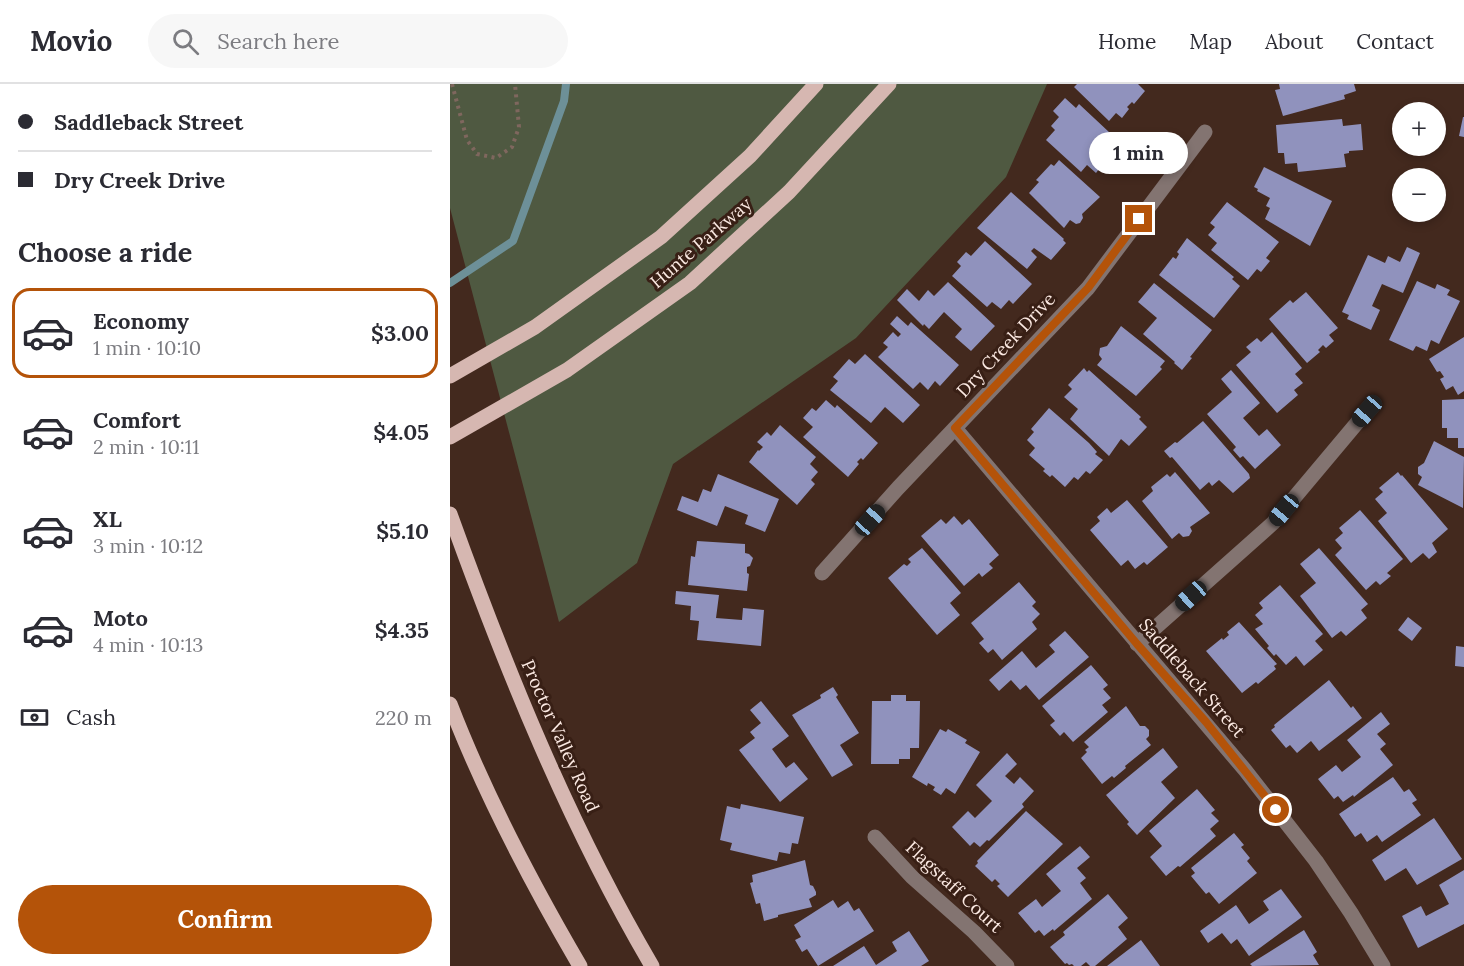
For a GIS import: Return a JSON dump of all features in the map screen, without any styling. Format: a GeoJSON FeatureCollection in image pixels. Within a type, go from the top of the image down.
{"type":"FeatureCollection","features":[{"type":"Feature","properties":{"kind":"main road","name":"Hunte Parkway"},"geometry":{"type":"LineString","coordinates":[[450,376],[535,327],[661,237],[750,156],[816,84]]}},
{"type":"Feature","properties":{"kind":"main road","name":"Hunte Parkway"},"geometry":{"type":"LineString","coordinates":[[450,437],[567,370],[690,283],[789,192],[889,84]]}},
{"type":"Feature","properties":{"kind":"main road","name":"Proctor Valley Road"},"geometry":{"type":"LineString","coordinates":[[450,514],[514,682],[561,793],[627,924],[652,966]]}},
{"type":"Feature","properties":{"kind":"main road"},"geometry":{"type":"LineString","coordinates":[[450,704],[463,738],[535,888],[580,966]]}},
{"type":"Feature","properties":{"kind":"street","name":"Dry Creek Drive"},"geometry":{"type":"LineString","coordinates":[[822,573],[1088,288],[1205,132]]}},
{"type":"Feature","properties":{"kind":"street"},"geometry":{"type":"LineString","coordinates":[[1137,644],[1273,523],[1367,411]]}},
{"type":"Feature","properties":{"kind":"street","name":"Saddleback Street"},"geometry":{"type":"LineString","coordinates":[[955,428],[1137,644],[1206,722],[1316,861],[1383,966]]}},
{"type":"Feature","properties":{"kind":"street","name":"Flagstaff Court"},"geometry":{"type":"LineString","coordinates":[[874,837],[912,877],[974,932],[1006,966]]}},
{"type":"Feature","properties":{"kind":"path"},"geometry":{"type":"LineString","coordinates":[[452,84],[467,140],[477,154],[496,158],[512,147],[519,127],[514,84]]}},
{"type":"Feature","properties":{"kind":"green space"},"geometry":{"type":"Polygon","coordinates":[[[450,84],[1047,84],[1006,177],[856,338],[673,464],[637,563],[559,622],[450,208],[450,84]]]}},
{"type":"Feature","properties":{"kind":"building"},"geometry":{"type":"Polygon","coordinates":[[[1077,84],[1138,84],[1145,91],[1134,104],[1132,102],[1127,107],[1129,109],[1122,118],[1116,113],[1109,121],[1074,87],[1077,84]]]}},
{"type":"Feature","properties":{"kind":"building"},"geometry":{"type":"Polygon","coordinates":[[[1279,84],[1354,84],[1356,91],[1344,95],[1345,99],[1283,116],[1275,90],[1280,89],[1279,84]]]}},
{"type":"Feature","properties":{"kind":"building"},"geometry":{"type":"Polygon","coordinates":[[[1065,98],[1076,108],[1079,104],[1125,147],[1107,167],[1103,164],[1096,173],[1087,165],[1081,172],[1046,140],[1055,130],[1051,126],[1059,117],[1053,111],[1065,98]]]}},
{"type":"Feature","properties":{"kind":"building"},"geometry":{"type":"Polygon","coordinates":[[[1464,117],[1464,137],[1459,136],[1464,117]]]}},
{"type":"Feature","properties":{"kind":"building"},"geometry":{"type":"Polygon","coordinates":[[[1342,119],[1343,126],[1361,124],[1363,150],[1349,151],[1344,154],[1346,167],[1298,172],[1297,163],[1285,164],[1284,153],[1278,153],[1276,125],[1342,119]]]}},
{"type":"Feature","properties":{"kind":"building"},"geometry":{"type":"Polygon","coordinates":[[[1059,160],[1100,197],[1082,214],[1083,218],[1080,223],[1076,224],[1070,220],[1064,228],[1029,193],[1039,182],[1036,180],[1051,164],[1054,166],[1059,160]]]}},
{"type":"Feature","properties":{"kind":"building"},"geometry":{"type":"Polygon","coordinates":[[[1264,167],[1332,201],[1310,246],[1265,219],[1270,208],[1266,206],[1270,198],[1254,187],[1264,167]]]}},
{"type":"Feature","properties":{"kind":"building"},"geometry":{"type":"Polygon","coordinates":[[[1011,192],[1064,239],[1066,243],[1051,260],[1034,248],[1031,251],[1037,257],[1027,269],[977,228],[1011,192]]]}},
{"type":"Feature","properties":{"kind":"building"},"geometry":{"type":"Polygon","coordinates":[[[1227,202],[1279,242],[1266,258],[1270,261],[1261,272],[1257,269],[1248,280],[1211,250],[1217,243],[1208,235],[1215,227],[1210,223],[1227,202]]]}},
{"type":"Feature","properties":{"kind":"building"},"geometry":{"type":"Polygon","coordinates":[[[1187,238],[1234,277],[1232,279],[1240,286],[1214,318],[1159,275],[1173,257],[1176,259],[1179,254],[1177,252],[1187,238]]]}},
{"type":"Feature","properties":{"kind":"building"},"geometry":{"type":"Polygon","coordinates":[[[985,241],[1032,284],[1013,304],[1009,300],[1001,309],[992,302],[987,307],[952,276],[961,266],[957,262],[966,252],[971,256],[985,241]]]}},
{"type":"Feature","properties":{"kind":"building"},"geometry":{"type":"Polygon","coordinates":[[[1407,247],[1420,253],[1403,293],[1382,284],[1372,306],[1380,310],[1371,330],[1347,319],[1349,315],[1342,312],[1368,255],[1385,263],[1388,256],[1400,262],[1407,247]]]}},
{"type":"Feature","properties":{"kind":"building"},"geometry":{"type":"Polygon","coordinates":[[[1417,281],[1435,289],[1437,284],[1450,290],[1447,295],[1460,301],[1439,344],[1431,340],[1427,351],[1416,346],[1413,351],[1389,340],[1417,281]]]}},
{"type":"Feature","properties":{"kind":"building"},"geometry":{"type":"Polygon","coordinates":[[[948,282],[995,326],[971,351],[955,337],[962,329],[944,312],[929,329],[924,324],[923,326],[897,300],[907,289],[919,301],[928,290],[934,296],[948,282]]]}},
{"type":"Feature","properties":{"kind":"building"},"geometry":{"type":"Polygon","coordinates":[[[1154,283],[1212,330],[1182,370],[1143,334],[1157,318],[1138,302],[1154,283]]]}},
{"type":"Feature","properties":{"kind":"building"},"geometry":{"type":"Polygon","coordinates":[[[1306,292],[1338,328],[1329,335],[1334,341],[1326,348],[1323,345],[1318,350],[1320,352],[1307,363],[1269,319],[1290,300],[1293,303],[1306,292]]]}},
{"type":"Feature","properties":{"kind":"building"},"geometry":{"type":"Polygon","coordinates":[[[897,316],[908,326],[911,322],[959,365],[940,386],[935,381],[928,390],[920,382],[913,389],[878,357],[888,347],[883,343],[893,332],[898,337],[901,334],[890,324],[897,316]]]}},
{"type":"Feature","properties":{"kind":"building"},"geometry":{"type":"Polygon","coordinates":[[[1121,326],[1165,361],[1160,367],[1162,369],[1136,396],[1097,365],[1102,359],[1099,355],[1100,348],[1107,346],[1121,326]]]}},
{"type":"Feature","properties":{"kind":"building"},"geometry":{"type":"Polygon","coordinates":[[[1272,332],[1302,368],[1295,374],[1303,383],[1294,390],[1298,395],[1277,413],[1236,365],[1251,352],[1246,347],[1257,338],[1261,342],[1272,332]]]}},
{"type":"Feature","properties":{"kind":"building"},"geometry":{"type":"Polygon","coordinates":[[[1464,337],[1464,391],[1458,395],[1453,386],[1446,390],[1440,379],[1444,377],[1440,371],[1437,372],[1429,359],[1464,337]]]}},
{"type":"Feature","properties":{"kind":"building"},"geometry":{"type":"Polygon","coordinates":[[[865,354],[920,405],[903,423],[885,407],[871,423],[830,390],[838,381],[833,377],[849,359],[855,364],[865,354]]]}},
{"type":"Feature","properties":{"kind":"building"},"geometry":{"type":"Polygon","coordinates":[[[1084,368],[1141,417],[1139,419],[1147,427],[1129,446],[1121,439],[1109,456],[1070,419],[1078,409],[1064,397],[1072,389],[1068,385],[1084,368]]]}},
{"type":"Feature","properties":{"kind":"building"},"geometry":{"type":"Polygon","coordinates":[[[1231,370],[1260,403],[1243,418],[1259,436],[1267,429],[1281,445],[1255,469],[1243,456],[1240,458],[1233,450],[1236,447],[1207,414],[1232,392],[1221,379],[1231,370]]]}},
{"type":"Feature","properties":{"kind":"building"},"geometry":{"type":"Polygon","coordinates":[[[1464,399],[1464,448],[1458,448],[1458,438],[1447,438],[1447,428],[1442,428],[1442,400],[1464,399]]]}},
{"type":"Feature","properties":{"kind":"building"},"geometry":{"type":"Polygon","coordinates":[[[826,400],[835,408],[837,405],[878,443],[863,460],[861,458],[857,462],[859,464],[848,477],[803,437],[813,427],[803,418],[812,408],[816,411],[826,400]]]}},
{"type":"Feature","properties":{"kind":"building"},"geometry":{"type":"Polygon","coordinates":[[[1049,408],[1089,443],[1097,452],[1095,454],[1103,460],[1090,474],[1086,471],[1078,480],[1074,477],[1065,487],[1052,475],[1050,477],[1043,471],[1045,469],[1029,455],[1035,448],[1027,440],[1034,432],[1031,429],[1049,408]]]}},
{"type":"Feature","properties":{"kind":"building"},"geometry":{"type":"Polygon","coordinates":[[[1203,421],[1249,474],[1250,478],[1233,493],[1219,480],[1212,486],[1209,482],[1200,490],[1172,457],[1170,458],[1164,451],[1203,421]]]}},
{"type":"Feature","properties":{"kind":"building"},"geometry":{"type":"Polygon","coordinates":[[[780,425],[816,457],[810,464],[818,472],[811,480],[815,484],[797,505],[749,462],[763,447],[757,442],[767,432],[771,436],[780,425]]]}},
{"type":"Feature","properties":{"kind":"building"},"geometry":{"type":"Polygon","coordinates":[[[1434,441],[1464,457],[1463,508],[1418,485],[1422,477],[1418,474],[1418,467],[1424,463],[1434,441]]]}},
{"type":"Feature","properties":{"kind":"building"},"geometry":{"type":"Polygon","coordinates":[[[1175,472],[1210,513],[1190,527],[1192,531],[1189,536],[1183,537],[1179,533],[1172,539],[1142,501],[1153,491],[1151,487],[1167,474],[1170,477],[1175,472]]]}},
{"type":"Feature","properties":{"kind":"building"},"geometry":{"type":"Polygon","coordinates":[[[1398,472],[1448,529],[1432,543],[1437,552],[1429,559],[1423,553],[1411,563],[1378,521],[1387,513],[1375,499],[1383,492],[1379,488],[1398,472]]]}},
{"type":"Feature","properties":{"kind":"building"},"geometry":{"type":"Polygon","coordinates":[[[718,474],[779,499],[765,532],[745,524],[748,515],[725,506],[717,526],[677,510],[682,496],[698,502],[703,489],[711,492],[718,474]]]}},
{"type":"Feature","properties":{"kind":"building"},"geometry":{"type":"Polygon","coordinates":[[[1127,500],[1168,547],[1147,565],[1144,562],[1135,569],[1128,560],[1121,566],[1090,530],[1100,521],[1097,517],[1107,508],[1111,513],[1127,500]]]}},
{"type":"Feature","properties":{"kind":"building"},"geometry":{"type":"Polygon","coordinates":[[[1360,510],[1403,559],[1387,573],[1391,576],[1380,585],[1376,581],[1366,590],[1335,555],[1342,548],[1335,540],[1343,533],[1339,528],[1360,510]]]}},
{"type":"Feature","properties":{"kind":"building"},"geometry":{"type":"Polygon","coordinates":[[[954,516],[962,525],[969,519],[999,555],[989,564],[993,568],[982,577],[979,573],[964,586],[921,536],[941,519],[946,524],[954,516]]]}},
{"type":"Feature","properties":{"kind":"building"},"geometry":{"type":"Polygon","coordinates":[[[697,541],[745,544],[745,553],[753,558],[750,566],[747,567],[749,574],[747,591],[688,585],[691,556],[695,557],[697,541]]]}},
{"type":"Feature","properties":{"kind":"building"},"geometry":{"type":"Polygon","coordinates":[[[922,548],[961,593],[950,603],[960,615],[937,635],[888,578],[904,564],[907,566],[911,562],[908,559],[922,548]]]}},
{"type":"Feature","properties":{"kind":"building"},"geometry":{"type":"Polygon","coordinates":[[[1319,548],[1368,604],[1361,610],[1367,618],[1346,636],[1341,631],[1332,638],[1300,596],[1316,583],[1300,564],[1319,548]]]}},
{"type":"Feature","properties":{"kind":"building"},"geometry":{"type":"Polygon","coordinates":[[[1019,582],[1036,602],[1032,606],[1040,614],[1032,622],[1037,629],[1002,660],[993,649],[988,653],[979,643],[984,639],[971,623],[1019,582]]]}},
{"type":"Feature","properties":{"kind":"building"},"geometry":{"type":"Polygon","coordinates":[[[1280,585],[1323,634],[1315,641],[1323,650],[1304,666],[1296,656],[1286,665],[1276,654],[1274,656],[1255,629],[1263,624],[1255,615],[1263,608],[1259,603],[1280,585]]]}},
{"type":"Feature","properties":{"kind":"building"},"geometry":{"type":"Polygon","coordinates":[[[676,591],[719,595],[716,618],[742,620],[743,608],[764,610],[761,646],[697,640],[699,621],[690,620],[691,606],[675,604],[676,591]]]}},
{"type":"Feature","properties":{"kind":"building"},"geometry":{"type":"Polygon","coordinates":[[[1408,617],[1422,628],[1412,641],[1398,630],[1408,617]]]}},
{"type":"Feature","properties":{"kind":"building"},"geometry":{"type":"Polygon","coordinates":[[[1239,622],[1277,664],[1274,666],[1276,669],[1258,684],[1256,682],[1242,693],[1206,651],[1229,635],[1227,632],[1239,622]]]}},
{"type":"Feature","properties":{"kind":"building"},"geometry":{"type":"Polygon","coordinates":[[[1065,631],[1089,657],[1039,700],[1026,685],[1020,690],[1011,680],[999,691],[989,680],[1022,651],[1036,668],[1055,652],[1049,645],[1065,631]]]}},
{"type":"Feature","properties":{"kind":"building"},"geometry":{"type":"Polygon","coordinates":[[[1456,646],[1464,647],[1464,667],[1455,666],[1456,646]]]}},
{"type":"Feature","properties":{"kind":"building"},"geometry":{"type":"Polygon","coordinates":[[[1091,665],[1108,685],[1103,689],[1111,698],[1102,705],[1108,712],[1073,742],[1064,732],[1060,736],[1050,725],[1055,721],[1042,706],[1091,665]]]}},
{"type":"Feature","properties":{"kind":"building"},"geometry":{"type":"Polygon","coordinates":[[[1329,680],[1362,718],[1319,751],[1311,741],[1297,753],[1290,745],[1286,748],[1271,730],[1275,727],[1274,725],[1329,680]]]}},
{"type":"Feature","properties":{"kind":"building"},"geometry":{"type":"Polygon","coordinates":[[[833,687],[838,695],[836,697],[859,733],[840,745],[853,765],[832,777],[792,715],[821,698],[820,695],[833,687]]]}},
{"type":"Feature","properties":{"kind":"building"},"geometry":{"type":"Polygon","coordinates":[[[891,695],[906,695],[906,701],[920,701],[919,748],[910,748],[910,759],[899,759],[899,764],[871,764],[872,701],[891,701],[891,695]]]}},
{"type":"Feature","properties":{"kind":"building"},"geometry":{"type":"Polygon","coordinates":[[[761,701],[789,736],[772,749],[786,768],[794,762],[808,779],[780,802],[739,750],[755,738],[750,732],[761,723],[750,710],[761,701]]]}},
{"type":"Feature","properties":{"kind":"building"},"geometry":{"type":"Polygon","coordinates":[[[1126,706],[1140,726],[1145,726],[1149,730],[1149,736],[1146,739],[1151,745],[1114,778],[1112,776],[1102,784],[1081,758],[1089,747],[1084,742],[1126,706]]]}},
{"type":"Feature","properties":{"kind":"building"},"geometry":{"type":"Polygon","coordinates":[[[1381,712],[1390,724],[1377,734],[1386,744],[1380,749],[1393,765],[1354,797],[1353,795],[1343,802],[1338,796],[1334,799],[1318,779],[1336,765],[1342,772],[1361,757],[1347,740],[1381,712]]]}},
{"type":"Feature","properties":{"kind":"building"},"geometry":{"type":"Polygon","coordinates":[[[940,729],[946,732],[948,729],[967,740],[965,743],[980,752],[955,794],[946,788],[941,795],[933,790],[935,787],[928,783],[927,786],[912,777],[940,729]]]}},
{"type":"Feature","properties":{"kind":"building"},"geometry":{"type":"Polygon","coordinates":[[[1163,748],[1178,767],[1161,782],[1175,798],[1137,835],[1106,795],[1163,748]]]}},
{"type":"Feature","properties":{"kind":"building"},"geometry":{"type":"Polygon","coordinates":[[[1007,753],[1017,764],[1005,776],[1014,784],[1020,777],[1034,791],[1022,804],[1024,807],[989,841],[987,840],[980,847],[974,842],[970,846],[952,827],[968,811],[975,818],[992,801],[976,785],[1007,753]]]}},
{"type":"Feature","properties":{"kind":"building"},"geometry":{"type":"Polygon","coordinates":[[[1393,777],[1404,792],[1409,789],[1417,800],[1412,803],[1421,815],[1382,842],[1377,835],[1367,842],[1361,833],[1355,837],[1339,814],[1393,777]]]}},
{"type":"Feature","properties":{"kind":"building"},"geometry":{"type":"Polygon","coordinates":[[[1197,789],[1215,810],[1211,813],[1219,821],[1210,829],[1216,836],[1166,876],[1150,857],[1162,846],[1149,831],[1197,789]]]}},
{"type":"Feature","properties":{"kind":"building"},"geometry":{"type":"Polygon","coordinates":[[[741,804],[804,817],[798,844],[792,843],[790,854],[779,852],[777,861],[730,850],[732,843],[720,840],[727,806],[740,809],[741,804]]]}},
{"type":"Feature","properties":{"kind":"building"},"geometry":{"type":"Polygon","coordinates":[[[1026,811],[1063,844],[1008,897],[997,886],[1000,884],[995,879],[992,882],[975,866],[977,861],[1026,811]]]}},
{"type":"Feature","properties":{"kind":"building"},"geometry":{"type":"Polygon","coordinates":[[[1434,818],[1462,859],[1417,885],[1406,868],[1385,881],[1372,860],[1434,818]]]}},
{"type":"Feature","properties":{"kind":"building"},"geometry":{"type":"Polygon","coordinates":[[[1234,833],[1244,845],[1241,847],[1250,858],[1247,861],[1257,873],[1219,904],[1209,892],[1206,894],[1191,876],[1195,873],[1191,868],[1234,833]]]}},
{"type":"Feature","properties":{"kind":"building"},"geometry":{"type":"Polygon","coordinates":[[[1080,846],[1090,857],[1077,868],[1086,878],[1080,883],[1092,899],[1054,931],[1053,929],[1044,936],[1039,930],[1035,933],[1018,913],[1036,899],[1042,907],[1061,891],[1046,874],[1080,846]]]}},
{"type":"Feature","properties":{"kind":"building"},"geometry":{"type":"Polygon","coordinates":[[[805,860],[810,885],[816,892],[816,895],[809,899],[812,907],[778,915],[778,917],[764,921],[760,903],[756,904],[750,883],[753,882],[752,875],[805,860]]]}},
{"type":"Feature","properties":{"kind":"building"},"geometry":{"type":"Polygon","coordinates":[[[1464,870],[1464,924],[1418,948],[1402,916],[1421,906],[1426,916],[1449,904],[1439,885],[1464,870]]]}},
{"type":"Feature","properties":{"kind":"building"},"geometry":{"type":"Polygon","coordinates":[[[1281,889],[1302,917],[1249,956],[1237,939],[1231,944],[1222,933],[1208,943],[1200,931],[1236,905],[1249,924],[1269,910],[1263,901],[1281,889]]]}},
{"type":"Feature","properties":{"kind":"building"},"geometry":{"type":"Polygon","coordinates":[[[1108,894],[1128,918],[1118,927],[1127,939],[1095,966],[1090,966],[1086,962],[1081,966],[1065,964],[1050,947],[1065,935],[1063,932],[1108,894]]]}},
{"type":"Feature","properties":{"kind":"building"},"geometry":{"type":"Polygon","coordinates":[[[833,900],[838,908],[848,901],[854,911],[859,908],[874,931],[818,966],[807,949],[802,952],[795,940],[801,937],[794,925],[833,900]]]}},
{"type":"Feature","properties":{"kind":"building"},"geometry":{"type":"Polygon","coordinates":[[[1304,930],[1317,952],[1313,955],[1319,965],[1252,966],[1250,964],[1304,930]]]}},
{"type":"Feature","properties":{"kind":"building"},"geometry":{"type":"Polygon","coordinates":[[[909,931],[929,961],[921,966],[833,966],[864,946],[876,965],[897,951],[892,942],[909,931]]]}},
{"type":"Feature","properties":{"kind":"building"},"geometry":{"type":"Polygon","coordinates":[[[1141,940],[1160,966],[1107,966],[1141,940]]]}},
{"type":"Feature","properties":{"kind":"waterway"},"geometry":{"type":"LineString","coordinates":[[450,283],[513,241],[564,101],[566,84]]}},
{"type":"Feature","properties":{"kind":"route"},"geometry":{"type":"LineString","coordinates":[[1139,219],[1088,288],[955,428],[1137,644],[1206,722],[1276,810]]}}]}
